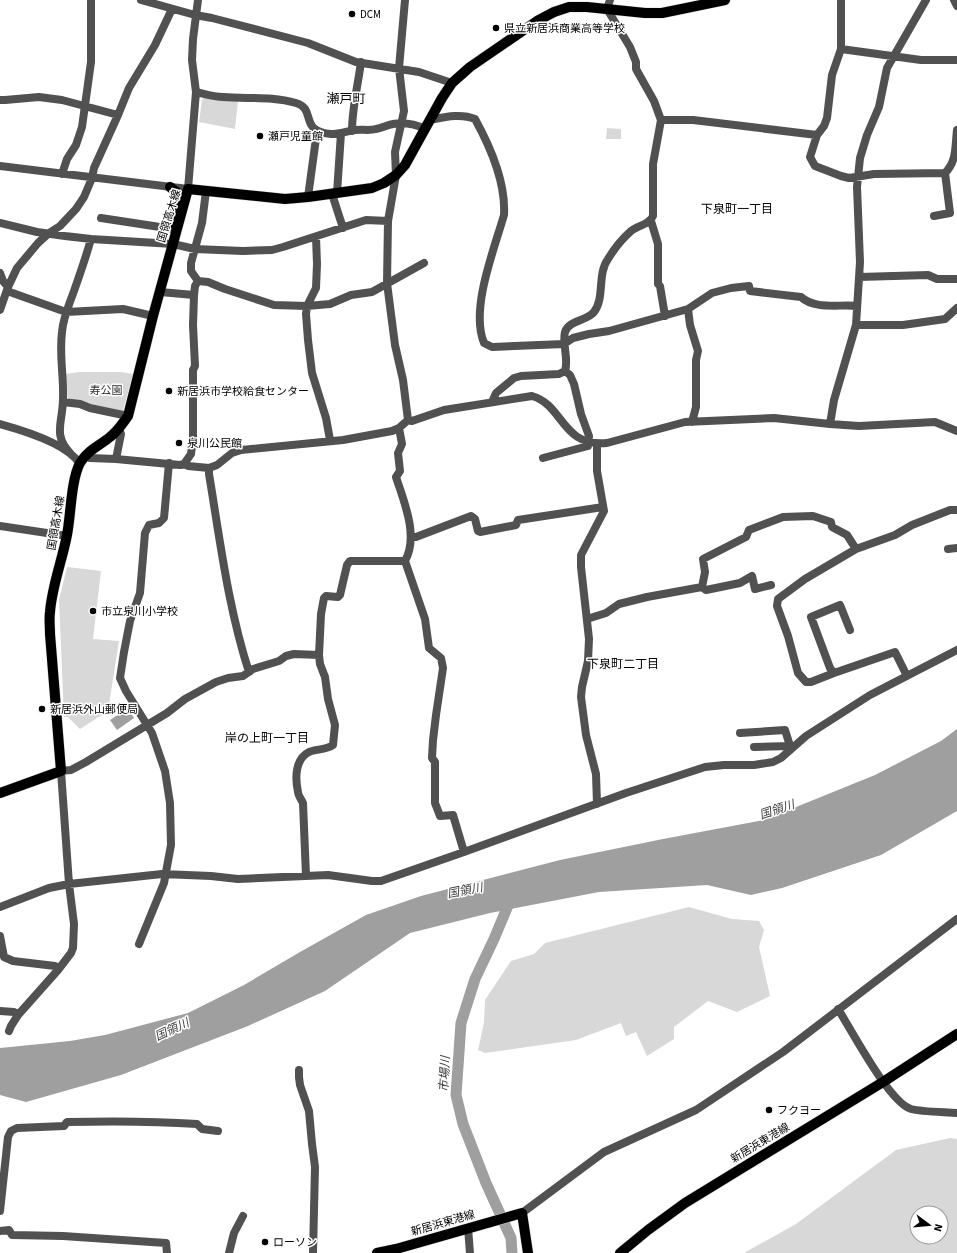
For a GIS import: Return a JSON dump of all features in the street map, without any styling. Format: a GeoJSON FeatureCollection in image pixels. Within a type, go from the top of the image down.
{"type":"FeatureCollection","features":[{"type":"Feature","properties":{"kind":"main road","name":"国領高木線"},"geometry":{"type":"LineString","coordinates":[[61,771],[50,634],[50,613],[54,588],[67,536],[75,476],[82,460],[91,449],[110,438],[119,429],[128,416],[173,237],[188,189],[284,199],[372,188],[396,176],[405,165],[452,83],[470,67],[537,21],[568,4],[587,7],[608,4],[645,13],[662,13],[724,0]]}},
{"type":"Feature","properties":{"kind":"main road"},"geometry":{"type":"LineString","coordinates":[[170,187],[178,193],[173,237]]}},
{"type":"Feature","properties":{"kind":"main road"},"geometry":{"type":"LineString","coordinates":[[0,793],[61,771]]}},
{"type":"Feature","properties":{"kind":"main road","name":"新居浜東港線"},"geometry":{"type":"LineString","coordinates":[[620,1253],[685,1203],[883,1082],[957,1034]]}},
{"type":"Feature","properties":{"kind":"main road"},"geometry":{"type":"LineString","coordinates":[[518,1214],[528,1253]]}},
{"type":"Feature","properties":{"kind":"main road","name":"新居浜東港線"},"geometry":{"type":"LineString","coordinates":[[378,1253],[518,1214]]}},
{"type":"Feature","properties":{"kind":"street"},"geometry":{"type":"LineString","coordinates":[[62,174],[67,159],[79,136],[86,106],[91,62],[91,0]]}},
{"type":"Feature","properties":{"kind":"street"},"geometry":{"type":"LineString","coordinates":[[142,0],[195,16],[212,18],[308,43],[336,55],[361,62],[419,72],[452,83]]}},
{"type":"Feature","properties":{"kind":"street"},"geometry":{"type":"LineString","coordinates":[[0,166],[188,189],[196,92],[192,60],[195,16],[198,0]]}},
{"type":"Feature","properties":{"kind":"street"},"geometry":{"type":"LineString","coordinates":[[405,0],[399,68],[404,111],[395,152],[396,176],[388,221],[387,283],[395,345],[403,380],[408,420]]}},
{"type":"Feature","properties":{"kind":"street"},"geometry":{"type":"LineString","coordinates":[[841,0],[841,49],[832,75],[827,118],[824,126],[817,135],[810,157],[815,166],[849,178],[874,174],[945,173],[954,161],[957,130]]}},
{"type":"Feature","properties":{"kind":"street"},"geometry":{"type":"LineString","coordinates":[[830,424],[834,400],[844,364],[850,350],[856,325],[860,262],[857,177],[860,158],[867,135],[879,107],[887,68],[926,0]]}},
{"type":"Feature","properties":{"kind":"street"},"geometry":{"type":"LineString","coordinates":[[954,0],[957,6]]}},
{"type":"Feature","properties":{"kind":"street"},"geometry":{"type":"LineString","coordinates":[[608,4],[630,47],[636,62],[636,70],[654,101],[661,120],[653,164],[653,210],[651,221],[658,244],[658,284],[660,286],[665,316]]}},
{"type":"Feature","properties":{"kind":"street"},"geometry":{"type":"LineString","coordinates":[[0,310],[7,289],[17,268],[38,243],[60,226],[76,209],[88,191],[94,168],[129,88],[155,45],[172,9]]}},
{"type":"Feature","properties":{"kind":"street"},"geometry":{"type":"LineString","coordinates":[[841,49],[921,60],[957,60]]}},
{"type":"Feature","properties":{"kind":"street"},"geometry":{"type":"LineString","coordinates":[[352,130],[353,111],[361,62]]}},
{"type":"Feature","properties":{"kind":"street"},"geometry":{"type":"LineString","coordinates":[[196,92],[221,97],[256,98],[298,104],[307,112],[311,126],[317,131],[332,134],[352,130],[376,129],[401,123],[428,125],[457,116],[467,116],[475,119],[497,167],[505,204],[504,216],[480,301],[481,336],[484,343],[492,347],[564,344],[573,338],[609,331],[688,309],[712,293],[730,288],[749,286],[750,291],[801,297],[806,302],[816,305],[857,306]]}},
{"type":"Feature","properties":{"kind":"street"},"geometry":{"type":"LineString","coordinates":[[0,100],[39,97],[62,100],[118,115]]}},
{"type":"Feature","properties":{"kind":"street"},"geometry":{"type":"LineString","coordinates":[[661,120],[693,120],[817,135]]}},
{"type":"Feature","properties":{"kind":"street"},"geometry":{"type":"LineString","coordinates":[[308,197],[317,131]]}},
{"type":"Feature","properties":{"kind":"street"},"geometry":{"type":"LineString","coordinates":[[341,133],[334,193],[343,228]]}},
{"type":"Feature","properties":{"kind":"street"},"geometry":{"type":"LineString","coordinates":[[934,216],[950,213],[945,173]]}},
{"type":"Feature","properties":{"kind":"street"},"geometry":{"type":"LineString","coordinates":[[206,191],[202,223],[196,249],[190,263],[191,271],[198,281],[208,282],[274,305],[307,306],[330,304],[351,296],[372,292],[424,263]]}},
{"type":"Feature","properties":{"kind":"street"},"geometry":{"type":"LineString","coordinates":[[101,218],[173,237],[196,249],[243,251],[272,250],[366,220],[388,221]]}},
{"type":"Feature","properties":{"kind":"street"},"geometry":{"type":"LineString","coordinates":[[492,402],[496,393],[514,378],[521,376],[559,374],[565,371],[567,366],[564,344],[565,331],[570,325],[589,317],[595,311],[600,297],[602,271],[606,261],[618,244],[632,230],[651,221]]}},
{"type":"Feature","properties":{"kind":"street"},"geometry":{"type":"LineString","coordinates":[[0,223],[49,233],[91,239],[173,237]]}},
{"type":"Feature","properties":{"kind":"street"},"geometry":{"type":"LineString","coordinates":[[316,237],[316,288],[307,306],[306,314],[312,373],[326,418],[330,440]]}},
{"type":"Feature","properties":{"kind":"street"},"geometry":{"type":"LineString","coordinates":[[91,239],[66,312],[62,331],[61,350],[64,384],[60,436],[63,446],[76,458],[82,460],[90,458],[116,459],[180,465],[184,464],[188,466],[209,468],[217,465],[232,453],[241,450],[392,431],[399,428],[408,420],[412,421],[444,410],[532,396],[538,398],[548,406],[572,434],[580,440],[593,443],[606,443],[684,422],[774,418],[859,426],[935,422],[957,431]]}},
{"type":"Feature","properties":{"kind":"street"},"geometry":{"type":"LineString","coordinates":[[0,273],[7,289],[66,312],[123,309],[133,310],[153,316]]}},
{"type":"Feature","properties":{"kind":"street"},"geometry":{"type":"LineString","coordinates":[[859,277],[928,275],[937,279],[957,279]]}},
{"type":"Feature","properties":{"kind":"street"},"geometry":{"type":"LineString","coordinates":[[184,464],[191,454],[193,438],[193,370],[195,366],[193,325],[195,286],[198,281]]}},
{"type":"Feature","properties":{"kind":"street"},"geometry":{"type":"LineString","coordinates":[[160,292],[194,295]]}},
{"type":"Feature","properties":{"kind":"street"},"geometry":{"type":"LineString","coordinates":[[856,325],[903,325],[945,319],[957,308]]}},
{"type":"Feature","properties":{"kind":"street"},"geometry":{"type":"LineString","coordinates":[[688,309],[690,325],[698,351],[696,360],[696,407],[692,422]]}},
{"type":"Feature","properties":{"kind":"street"},"geometry":{"type":"LineString","coordinates":[[565,371],[570,375],[574,384],[581,414],[593,443],[604,511],[581,555],[589,639],[588,661],[581,697],[586,735],[596,774],[597,804]]}},
{"type":"Feature","properties":{"kind":"street"},"geometry":{"type":"LineString","coordinates":[[63,402],[80,404],[90,408],[128,416]]}},
{"type":"Feature","properties":{"kind":"street"},"geometry":{"type":"LineString","coordinates":[[0,424],[24,431],[71,454]]}},
{"type":"Feature","properties":{"kind":"street"},"geometry":{"type":"LineString","coordinates":[[399,428],[402,444],[398,453],[400,470],[396,477],[408,514],[411,537],[408,555],[405,561],[425,618],[429,648],[441,658],[443,668],[433,740],[432,758],[434,762],[435,804],[440,816],[453,815],[464,852]]}},
{"type":"Feature","properties":{"kind":"street"},"geometry":{"type":"LineString","coordinates":[[116,459],[121,434],[119,429]]}},
{"type":"Feature","properties":{"kind":"street"},"geometry":{"type":"LineString","coordinates":[[543,458],[588,446],[593,443]]}},
{"type":"Feature","properties":{"kind":"street"},"geometry":{"type":"LineString","coordinates":[[139,944],[166,874],[171,845],[170,803],[165,771],[152,733],[126,691],[120,678],[130,621],[140,593],[145,533],[149,525],[159,524],[164,518],[169,463]]}},
{"type":"Feature","properties":{"kind":"street"},"geometry":{"type":"LineString","coordinates":[[209,468],[224,572],[239,643],[249,672]]}},
{"type":"Feature","properties":{"kind":"street"},"geometry":{"type":"LineString","coordinates":[[411,537],[416,537],[471,516],[475,519],[478,531],[480,532],[516,525],[518,520],[603,507]]}},
{"type":"Feature","properties":{"kind":"street"},"geometry":{"type":"LineString","coordinates":[[907,676],[895,652],[811,682],[806,682],[798,673],[788,636],[777,606],[778,599],[805,579],[856,549],[895,535],[912,525],[944,512],[957,510]]}},
{"type":"Feature","properties":{"kind":"street"},"geometry":{"type":"LineString","coordinates":[[702,587],[706,572],[703,560],[746,537],[749,530],[783,517],[813,516],[831,522],[832,527],[847,535],[856,549]]}},
{"type":"Feature","properties":{"kind":"street"},"geometry":{"type":"LineString","coordinates":[[0,526],[67,536]]}},
{"type":"Feature","properties":{"kind":"street"},"geometry":{"type":"LineString","coordinates":[[948,549],[957,548]]}},
{"type":"Feature","properties":{"kind":"street"},"geometry":{"type":"LineString","coordinates":[[306,876],[303,803],[298,792],[298,763],[303,756],[310,751],[329,748],[332,745],[335,725],[328,699],[325,677],[320,664],[319,654],[321,614],[324,598],[326,596],[338,597],[340,595],[347,565],[350,561],[405,561]]}},
{"type":"Feature","properties":{"kind":"street"},"geometry":{"type":"LineString","coordinates":[[587,619],[606,613],[619,604],[647,597],[702,587],[706,590],[740,583],[752,576],[755,589],[771,585]]}},
{"type":"Feature","properties":{"kind":"street"},"geometry":{"type":"LineString","coordinates":[[834,673],[830,668],[811,617],[840,605],[850,630]]}},
{"type":"Feature","properties":{"kind":"street"},"geometry":{"type":"LineString","coordinates":[[0,907],[49,888],[69,884],[166,874],[238,879],[328,875],[372,881],[381,880],[705,767],[767,764],[781,758],[791,747],[806,736],[870,694],[957,650]]}},
{"type":"Feature","properties":{"kind":"street"},"geometry":{"type":"LineString","coordinates":[[10,1031],[11,1026],[18,1016],[71,953],[74,942],[74,924],[69,884],[61,771],[71,770],[86,762],[167,713],[201,690],[222,680],[242,676],[279,661],[286,656],[294,654],[319,654]]}},
{"type":"Feature","properties":{"kind":"street"},"geometry":{"type":"LineString","coordinates":[[740,733],[785,730],[791,747]]}},
{"type":"Feature","properties":{"kind":"street"},"geometry":{"type":"LineString","coordinates":[[754,747],[791,747]]}},
{"type":"Feature","properties":{"kind":"street"},"geometry":{"type":"LineString","coordinates":[[518,1214],[604,1152],[696,1110],[782,1052],[957,919]]}},
{"type":"Feature","properties":{"kind":"street"},"geometry":{"type":"LineString","coordinates":[[0,936],[4,957],[13,961],[55,966],[58,970]]}},
{"type":"Feature","properties":{"kind":"street"},"geometry":{"type":"LineString","coordinates":[[838,1009],[883,1082],[896,1098],[911,1109],[957,1113]]}},
{"type":"Feature","properties":{"kind":"street"},"geometry":{"type":"LineString","coordinates":[[0,1011],[14,1012],[18,1016]]}},
{"type":"Feature","properties":{"kind":"street"},"geometry":{"type":"LineString","coordinates":[[299,1070],[298,1077],[309,1112],[315,1167],[313,1253]]}},
{"type":"Feature","properties":{"kind":"street"},"geometry":{"type":"LineString","coordinates":[[0,1211],[8,1137],[11,1131],[17,1128],[64,1126],[67,1122],[112,1120],[198,1124],[202,1129],[218,1131]]}},
{"type":"Feature","properties":{"kind":"street"},"geometry":{"type":"LineString","coordinates":[[229,1253],[234,1233],[243,1216]]}},
{"type":"Feature","properties":{"kind":"street"},"geometry":{"type":"LineString","coordinates":[[470,1228],[470,1253]]}},
{"type":"Feature","properties":{"kind":"street"},"geometry":{"type":"LineString","coordinates":[[0,1231],[9,1230],[12,1235],[63,1236],[166,1243],[167,1253]]}},
{"type":"Feature","properties":{"kind":"green space"},"geometry":{"type":"Polygon","coordinates":[[[204,97],[238,101],[235,129],[199,122],[202,100],[204,97]]]}},
{"type":"Feature","properties":{"kind":"green space"},"geometry":{"type":"Polygon","coordinates":[[[607,128],[621,129],[621,139],[606,139],[607,128]]]}},
{"type":"Feature","properties":{"kind":"green space","name":"寿公園"},"geometry":{"type":"Polygon","coordinates":[[[79,372],[121,372],[133,374],[123,411],[68,399],[66,374],[79,372]]]}},
{"type":"Feature","properties":{"kind":"green space"},"geometry":{"type":"Polygon","coordinates":[[[67,567],[101,571],[93,639],[119,641],[108,711],[80,729],[68,717],[64,717],[59,600],[67,567]]]}},
{"type":"Feature","properties":{"kind":"green space"},"geometry":{"type":"Polygon","coordinates":[[[689,907],[732,919],[759,921],[764,930],[759,947],[770,996],[737,1012],[708,1001],[674,1027],[674,1039],[647,1056],[636,1032],[626,1036],[621,1023],[576,1040],[485,1053],[478,1050],[484,1023],[485,1000],[511,961],[534,954],[545,943],[689,907]]]}},
{"type":"Feature","properties":{"kind":"green space"},"geometry":{"type":"Polygon","coordinates":[[[950,1138],[957,1139],[957,1253],[744,1253],[796,1224],[896,1150],[950,1138]]]}},
{"type":"Feature","properties":{"kind":"water"},"geometry":{"type":"Polygon","coordinates":[[[128,708],[134,718],[117,730],[110,720],[128,708]]]}},
{"type":"Feature","properties":{"kind":"water","name":"国領川"},"geometry":{"type":"Polygon","coordinates":[[[957,729],[957,811],[881,855],[782,888],[751,895],[707,885],[599,892],[490,913],[410,933],[325,991],[248,1026],[121,1075],[26,1102],[0,1095],[0,1048],[70,1041],[105,1035],[188,1013],[244,985],[366,915],[421,896],[560,860],[764,820],[875,775],[941,741],[957,729]]]}},
{"type":"Feature","properties":{"kind":"waterway","name":"市場川"},"geometry":{"type":"LineString","coordinates":[[512,896],[475,979],[461,1023],[456,1095],[463,1124],[486,1183],[511,1238],[512,1253]]}},
{"type":"Feature","properties":{"kind":"place","name":"DCM"},"geometry":{"type":"Point","coordinates":[352,14]}},
{"type":"Feature","properties":{"kind":"place","name":"県立新居浜商業高等学校"},"geometry":{"type":"Point","coordinates":[496,28]}},
{"type":"Feature","properties":{"kind":"place","name":"瀬戸児童館"},"geometry":{"type":"Point","coordinates":[260,136]}},
{"type":"Feature","properties":{"kind":"place","name":"新居浜市学校給食センター"},"geometry":{"type":"Point","coordinates":[169,391]}},
{"type":"Feature","properties":{"kind":"place","name":"泉川公民館"},"geometry":{"type":"Point","coordinates":[179,443]}},
{"type":"Feature","properties":{"kind":"place","name":"市立泉川小学校"},"geometry":{"type":"Point","coordinates":[93,611]}},
{"type":"Feature","properties":{"kind":"place","name":"新居浜外山郵便局"},"geometry":{"type":"Point","coordinates":[42,709]}},
{"type":"Feature","properties":{"kind":"place","name":"フクヨー"},"geometry":{"type":"Point","coordinates":[769,1110]}},
{"type":"Feature","properties":{"kind":"place","name":"ローソン"},"geometry":{"type":"Point","coordinates":[265,1242]}},
{"type":"Feature","properties":{"kind":"district","name":"瀬戸町"},"geometry":{"type":"Point","coordinates":[346,99]}},
{"type":"Feature","properties":{"kind":"district","name":"下泉町一丁目"},"geometry":{"type":"Point","coordinates":[737,209]}},
{"type":"Feature","properties":{"kind":"district","name":"下泉町二丁目"},"geometry":{"type":"Point","coordinates":[623,664]}},
{"type":"Feature","properties":{"kind":"district","name":"岸の上町一丁目"},"geometry":{"type":"Point","coordinates":[267,738]}}]}
